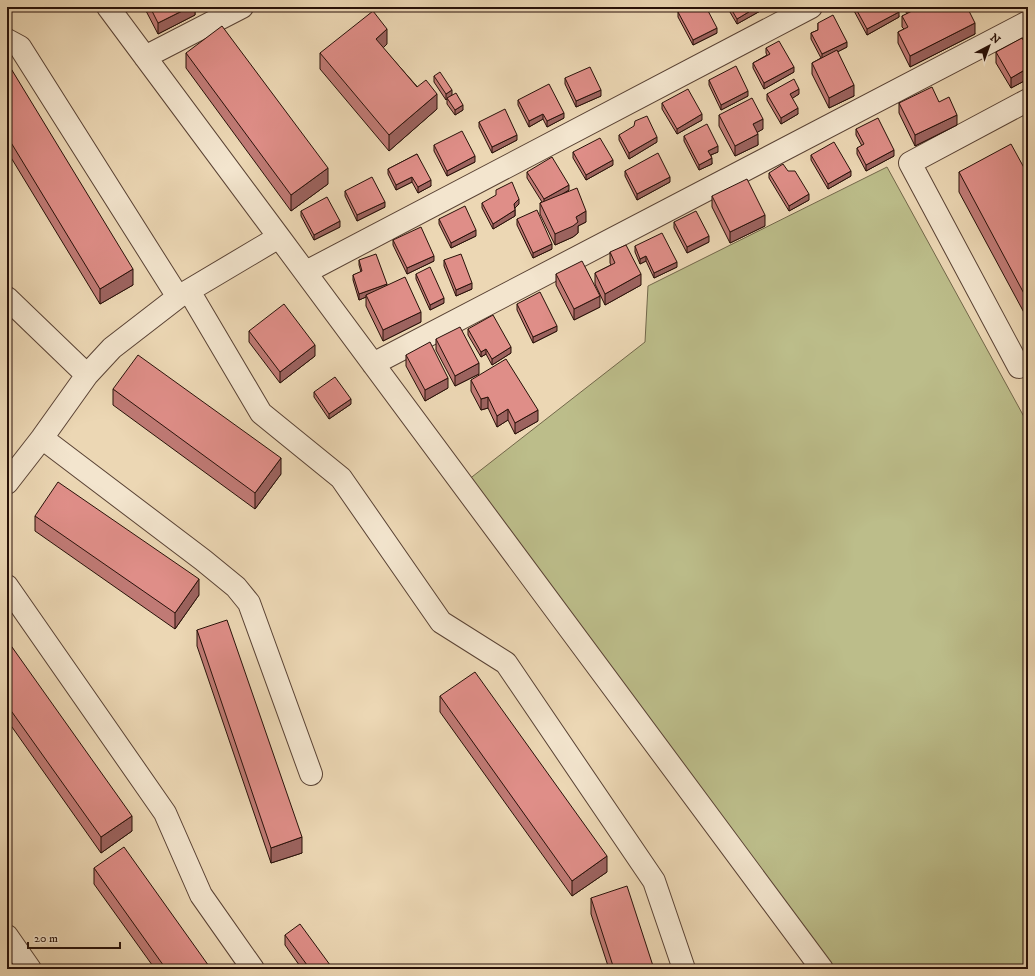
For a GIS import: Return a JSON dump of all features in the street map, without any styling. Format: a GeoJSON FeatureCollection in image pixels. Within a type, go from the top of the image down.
{"type":"FeatureCollection","features":[{"type":"Feature","properties":{"kind":"street"},"geometry":{"type":"LineString","coordinates":[[108,7],[822,969]]}},
{"type":"Feature","properties":{"kind":"street"},"geometry":{"type":"LineString","coordinates":[[146,57],[242,7]]}},
{"type":"Feature","properties":{"kind":"street"},"geometry":{"type":"LineString","coordinates":[[306,272],[811,7]]}},
{"type":"Feature","properties":{"kind":"street"},"geometry":{"type":"LineString","coordinates":[[373,364],[1028,22]]}},
{"type":"Feature","properties":{"kind":"street"},"geometry":{"type":"LineString","coordinates":[[7,40],[20,47],[261,413],[342,478],[441,622],[506,663],[654,881],[684,969]]}},
{"type":"Feature","properties":{"kind":"street"},"geometry":{"type":"LineString","coordinates":[[1019,368],[910,163],[1028,100]]}},
{"type":"Feature","properties":{"kind":"street"},"geometry":{"type":"LineString","coordinates":[[7,483],[14,460],[42,438],[87,375],[112,348],[184,294],[279,237]]}},
{"type":"Feature","properties":{"kind":"street"},"geometry":{"type":"LineString","coordinates":[[7,298],[87,375]]}},
{"type":"Feature","properties":{"kind":"street"},"geometry":{"type":"LineString","coordinates":[[42,438],[203,560],[236,587],[250,603],[311,774]]}},
{"type":"Feature","properties":{"kind":"street"},"geometry":{"type":"LineString","coordinates":[[7,586],[165,813],[201,895],[253,969]]}},
{"type":"Feature","properties":{"kind":"street"},"geometry":{"type":"LineString","coordinates":[[7,936],[30,969]]}},
{"type":"Feature","properties":{"kind":"green space"},"geometry":{"type":"Polygon","coordinates":[[[887,167],[1028,424],[1028,969],[831,969],[468,480],[645,342],[648,286],[887,167]]]}},
{"type":"Feature","properties":{"kind":"building"},"geometry":{"type":"Polygon","coordinates":[[[150,7],[190,7],[158,23],[150,7]]]}},
{"type":"Feature","properties":{"kind":"building"},"geometry":{"type":"Polygon","coordinates":[[[687,7],[706,7],[717,28],[693,40],[678,12],[687,7]]]}},
{"type":"Feature","properties":{"kind":"building"},"geometry":{"type":"Polygon","coordinates":[[[730,7],[757,7],[737,19],[730,7]]]}},
{"type":"Feature","properties":{"kind":"building"},"geometry":{"type":"Polygon","coordinates":[[[855,7],[897,7],[899,12],[867,29],[855,7]]]}},
{"type":"Feature","properties":{"kind":"building"},"geometry":{"type":"Polygon","coordinates":[[[920,7],[967,7],[975,23],[910,56],[898,32],[908,27],[902,16],[920,7]]]}},
{"type":"Feature","properties":{"kind":"building"},"geometry":{"type":"Polygon","coordinates":[[[373,11],[387,29],[376,39],[417,87],[426,80],[437,94],[389,135],[320,53],[373,11]]]}},
{"type":"Feature","properties":{"kind":"building"},"geometry":{"type":"Polygon","coordinates":[[[833,15],[847,42],[822,54],[811,33],[818,30],[818,23],[833,15]]]}},
{"type":"Feature","properties":{"kind":"building"},"geometry":{"type":"Polygon","coordinates":[[[222,26],[328,168],[291,195],[186,53],[222,26]]]}},
{"type":"Feature","properties":{"kind":"building"},"geometry":{"type":"Polygon","coordinates":[[[1022,38],[1025,43],[1028,41],[1028,68],[1011,78],[996,52],[1022,38]]]}},
{"type":"Feature","properties":{"kind":"building"},"geometry":{"type":"Polygon","coordinates":[[[779,41],[794,67],[764,83],[753,63],[770,54],[766,48],[779,41]]]}},
{"type":"Feature","properties":{"kind":"building"},"geometry":{"type":"Polygon","coordinates":[[[837,50],[854,85],[829,98],[812,63],[837,50]]]}},
{"type":"Feature","properties":{"kind":"building"},"geometry":{"type":"Polygon","coordinates":[[[7,62],[133,269],[100,289],[7,136],[7,62]]]}},
{"type":"Feature","properties":{"kind":"building"},"geometry":{"type":"Polygon","coordinates":[[[736,66],[748,91],[721,105],[709,80],[736,66]]]}},
{"type":"Feature","properties":{"kind":"building"},"geometry":{"type":"Polygon","coordinates":[[[590,67],[601,90],[576,101],[565,78],[590,67]]]}},
{"type":"Feature","properties":{"kind":"building"},"geometry":{"type":"Polygon","coordinates":[[[440,72],[452,90],[446,94],[434,76],[440,72]]]}},
{"type":"Feature","properties":{"kind":"building"},"geometry":{"type":"Polygon","coordinates":[[[794,79],[799,89],[790,94],[798,108],[781,118],[767,94],[794,79]]]}},
{"type":"Feature","properties":{"kind":"building"},"geometry":{"type":"Polygon","coordinates":[[[549,84],[564,113],[547,121],[543,114],[529,121],[518,100],[549,84]]]}},
{"type":"Feature","properties":{"kind":"building"},"geometry":{"type":"Polygon","coordinates":[[[932,87],[939,102],[949,97],[957,115],[915,135],[899,103],[932,87]]]}},
{"type":"Feature","properties":{"kind":"building"},"geometry":{"type":"Polygon","coordinates":[[[688,89],[702,114],[677,129],[662,103],[688,89]]]}},
{"type":"Feature","properties":{"kind":"building"},"geometry":{"type":"Polygon","coordinates":[[[456,93],[463,105],[455,110],[447,98],[456,93]]]}},
{"type":"Feature","properties":{"kind":"building"},"geometry":{"type":"Polygon","coordinates":[[[752,98],[763,119],[753,124],[758,134],[735,146],[719,115],[752,98]]]}},
{"type":"Feature","properties":{"kind":"building"},"geometry":{"type":"Polygon","coordinates":[[[505,109],[517,135],[492,147],[479,122],[505,109]]]}},
{"type":"Feature","properties":{"kind":"building"},"geometry":{"type":"Polygon","coordinates":[[[647,116],[657,137],[629,153],[619,135],[634,126],[635,121],[647,116]]]}},
{"type":"Feature","properties":{"kind":"building"},"geometry":{"type":"Polygon","coordinates":[[[878,118],[894,150],[866,165],[857,148],[864,144],[856,129],[878,118]]]}},
{"type":"Feature","properties":{"kind":"building"},"geometry":{"type":"Polygon","coordinates":[[[707,124],[718,146],[708,151],[712,158],[699,165],[684,136],[707,124]]]}},
{"type":"Feature","properties":{"kind":"building"},"geometry":{"type":"Polygon","coordinates":[[[462,131],[475,156],[447,171],[434,145],[462,131]]]}},
{"type":"Feature","properties":{"kind":"building"},"geometry":{"type":"Polygon","coordinates":[[[600,138],[613,160],[586,175],[573,152],[600,138]]]}},
{"type":"Feature","properties":{"kind":"building"},"geometry":{"type":"Polygon","coordinates":[[[834,142],[851,171],[828,184],[811,155],[834,142]]]}},
{"type":"Feature","properties":{"kind":"building"},"geometry":{"type":"Polygon","coordinates":[[[1011,144],[1028,175],[1028,301],[959,172],[1011,144]]]}},
{"type":"Feature","properties":{"kind":"building"},"geometry":{"type":"Polygon","coordinates":[[[658,153],[670,177],[637,194],[625,171],[658,153]]]}},
{"type":"Feature","properties":{"kind":"building"},"geometry":{"type":"Polygon","coordinates":[[[417,154],[431,180],[418,187],[412,177],[396,185],[388,169],[417,154]]]}},
{"type":"Feature","properties":{"kind":"building"},"geometry":{"type":"Polygon","coordinates":[[[552,157],[569,185],[544,199],[527,172],[552,157]]]}},
{"type":"Feature","properties":{"kind":"building"},"geometry":{"type":"Polygon","coordinates":[[[783,164],[788,171],[795,171],[809,194],[789,206],[769,173],[783,164]]]}},
{"type":"Feature","properties":{"kind":"building"},"geometry":{"type":"Polygon","coordinates":[[[372,177],[385,202],[357,215],[345,191],[372,177]]]}},
{"type":"Feature","properties":{"kind":"building"},"geometry":{"type":"Polygon","coordinates":[[[747,179],[765,215],[730,232],[712,196],[747,179]]]}},
{"type":"Feature","properties":{"kind":"building"},"geometry":{"type":"Polygon","coordinates":[[[512,182],[519,199],[514,204],[515,210],[493,224],[482,203],[496,195],[496,190],[512,182]]]}},
{"type":"Feature","properties":{"kind":"building"},"geometry":{"type":"Polygon","coordinates":[[[577,188],[586,211],[576,217],[578,222],[573,226],[555,234],[540,203],[577,188]]]}},
{"type":"Feature","properties":{"kind":"building"},"geometry":{"type":"Polygon","coordinates":[[[327,197],[340,221],[314,235],[301,211],[327,197]]]}},
{"type":"Feature","properties":{"kind":"building"},"geometry":{"type":"Polygon","coordinates":[[[465,206],[476,230],[451,243],[439,219],[465,206]]]}},
{"type":"Feature","properties":{"kind":"building"},"geometry":{"type":"Polygon","coordinates":[[[537,210],[552,244],[533,253],[517,219],[537,210]]]}},
{"type":"Feature","properties":{"kind":"building"},"geometry":{"type":"Polygon","coordinates":[[[696,211],[709,236],[687,247],[674,222],[696,211]]]}},
{"type":"Feature","properties":{"kind":"building"},"geometry":{"type":"Polygon","coordinates":[[[421,227],[434,256],[407,268],[393,240],[421,227]]]}},
{"type":"Feature","properties":{"kind":"building"},"geometry":{"type":"Polygon","coordinates":[[[662,233],[677,262],[654,273],[646,256],[640,259],[635,246],[662,233]]]}},
{"type":"Feature","properties":{"kind":"building"},"geometry":{"type":"Polygon","coordinates":[[[626,245],[641,274],[605,294],[595,273],[615,263],[610,252],[626,245]]]}},
{"type":"Feature","properties":{"kind":"building"},"geometry":{"type":"Polygon","coordinates":[[[376,254],[387,284],[359,294],[353,275],[362,271],[359,260],[376,254]]]}},
{"type":"Feature","properties":{"kind":"building"},"geometry":{"type":"Polygon","coordinates":[[[461,254],[472,283],[456,290],[444,260],[461,254]]]}},
{"type":"Feature","properties":{"kind":"building"},"geometry":{"type":"Polygon","coordinates":[[[582,261],[600,296],[574,309],[556,274],[582,261]]]}},
{"type":"Feature","properties":{"kind":"building"},"geometry":{"type":"Polygon","coordinates":[[[430,267],[444,298],[430,305],[416,274],[430,267]]]}},
{"type":"Feature","properties":{"kind":"building"},"geometry":{"type":"Polygon","coordinates":[[[405,277],[421,312],[383,330],[366,295],[405,277]]]}},
{"type":"Feature","properties":{"kind":"building"},"geometry":{"type":"Polygon","coordinates":[[[540,292],[557,326],[533,337],[517,304],[540,292]]]}},
{"type":"Feature","properties":{"kind":"building"},"geometry":{"type":"Polygon","coordinates":[[[284,304],[315,345],[280,372],[249,331],[284,304]]]}},
{"type":"Feature","properties":{"kind":"building"},"geometry":{"type":"Polygon","coordinates":[[[493,315],[511,347],[492,359],[486,349],[481,352],[468,329],[493,315]]]}},
{"type":"Feature","properties":{"kind":"building"},"geometry":{"type":"Polygon","coordinates":[[[460,327],[479,363],[455,376],[436,339],[460,327]]]}},
{"type":"Feature","properties":{"kind":"building"},"geometry":{"type":"Polygon","coordinates":[[[430,342],[448,378],[425,390],[406,355],[430,342]]]}},
{"type":"Feature","properties":{"kind":"building"},"geometry":{"type":"Polygon","coordinates":[[[138,355],[281,458],[255,493],[113,389],[138,355]]]}},
{"type":"Feature","properties":{"kind":"building"},"geometry":{"type":"Polygon","coordinates":[[[506,359],[538,410],[515,423],[508,409],[497,416],[488,397],[481,399],[471,380],[506,359]]]}},
{"type":"Feature","properties":{"kind":"building"},"geometry":{"type":"Polygon","coordinates":[[[335,377],[351,399],[329,414],[314,392],[335,377]]]}},
{"type":"Feature","properties":{"kind":"building"},"geometry":{"type":"Polygon","coordinates":[[[58,482],[199,579],[175,613],[35,516],[58,482]]]}},
{"type":"Feature","properties":{"kind":"building"},"geometry":{"type":"Polygon","coordinates":[[[227,620],[302,837],[271,848],[197,630],[227,620]]]}},
{"type":"Feature","properties":{"kind":"building"},"geometry":{"type":"Polygon","coordinates":[[[7,640],[132,816],[101,837],[7,705],[7,640]]]}},
{"type":"Feature","properties":{"kind":"building"},"geometry":{"type":"Polygon","coordinates":[[[475,672],[607,856],[572,881],[440,696],[475,672]]]}},
{"type":"Feature","properties":{"kind":"building"},"geometry":{"type":"Polygon","coordinates":[[[124,847],[211,969],[166,969],[94,868],[124,847]]]}},
{"type":"Feature","properties":{"kind":"building"},"geometry":{"type":"Polygon","coordinates":[[[627,886],[654,969],[614,969],[591,898],[627,886]]]}},
{"type":"Feature","properties":{"kind":"building"},"geometry":{"type":"Polygon","coordinates":[[[300,924],[333,969],[310,969],[285,935],[300,924]]]}}]}
